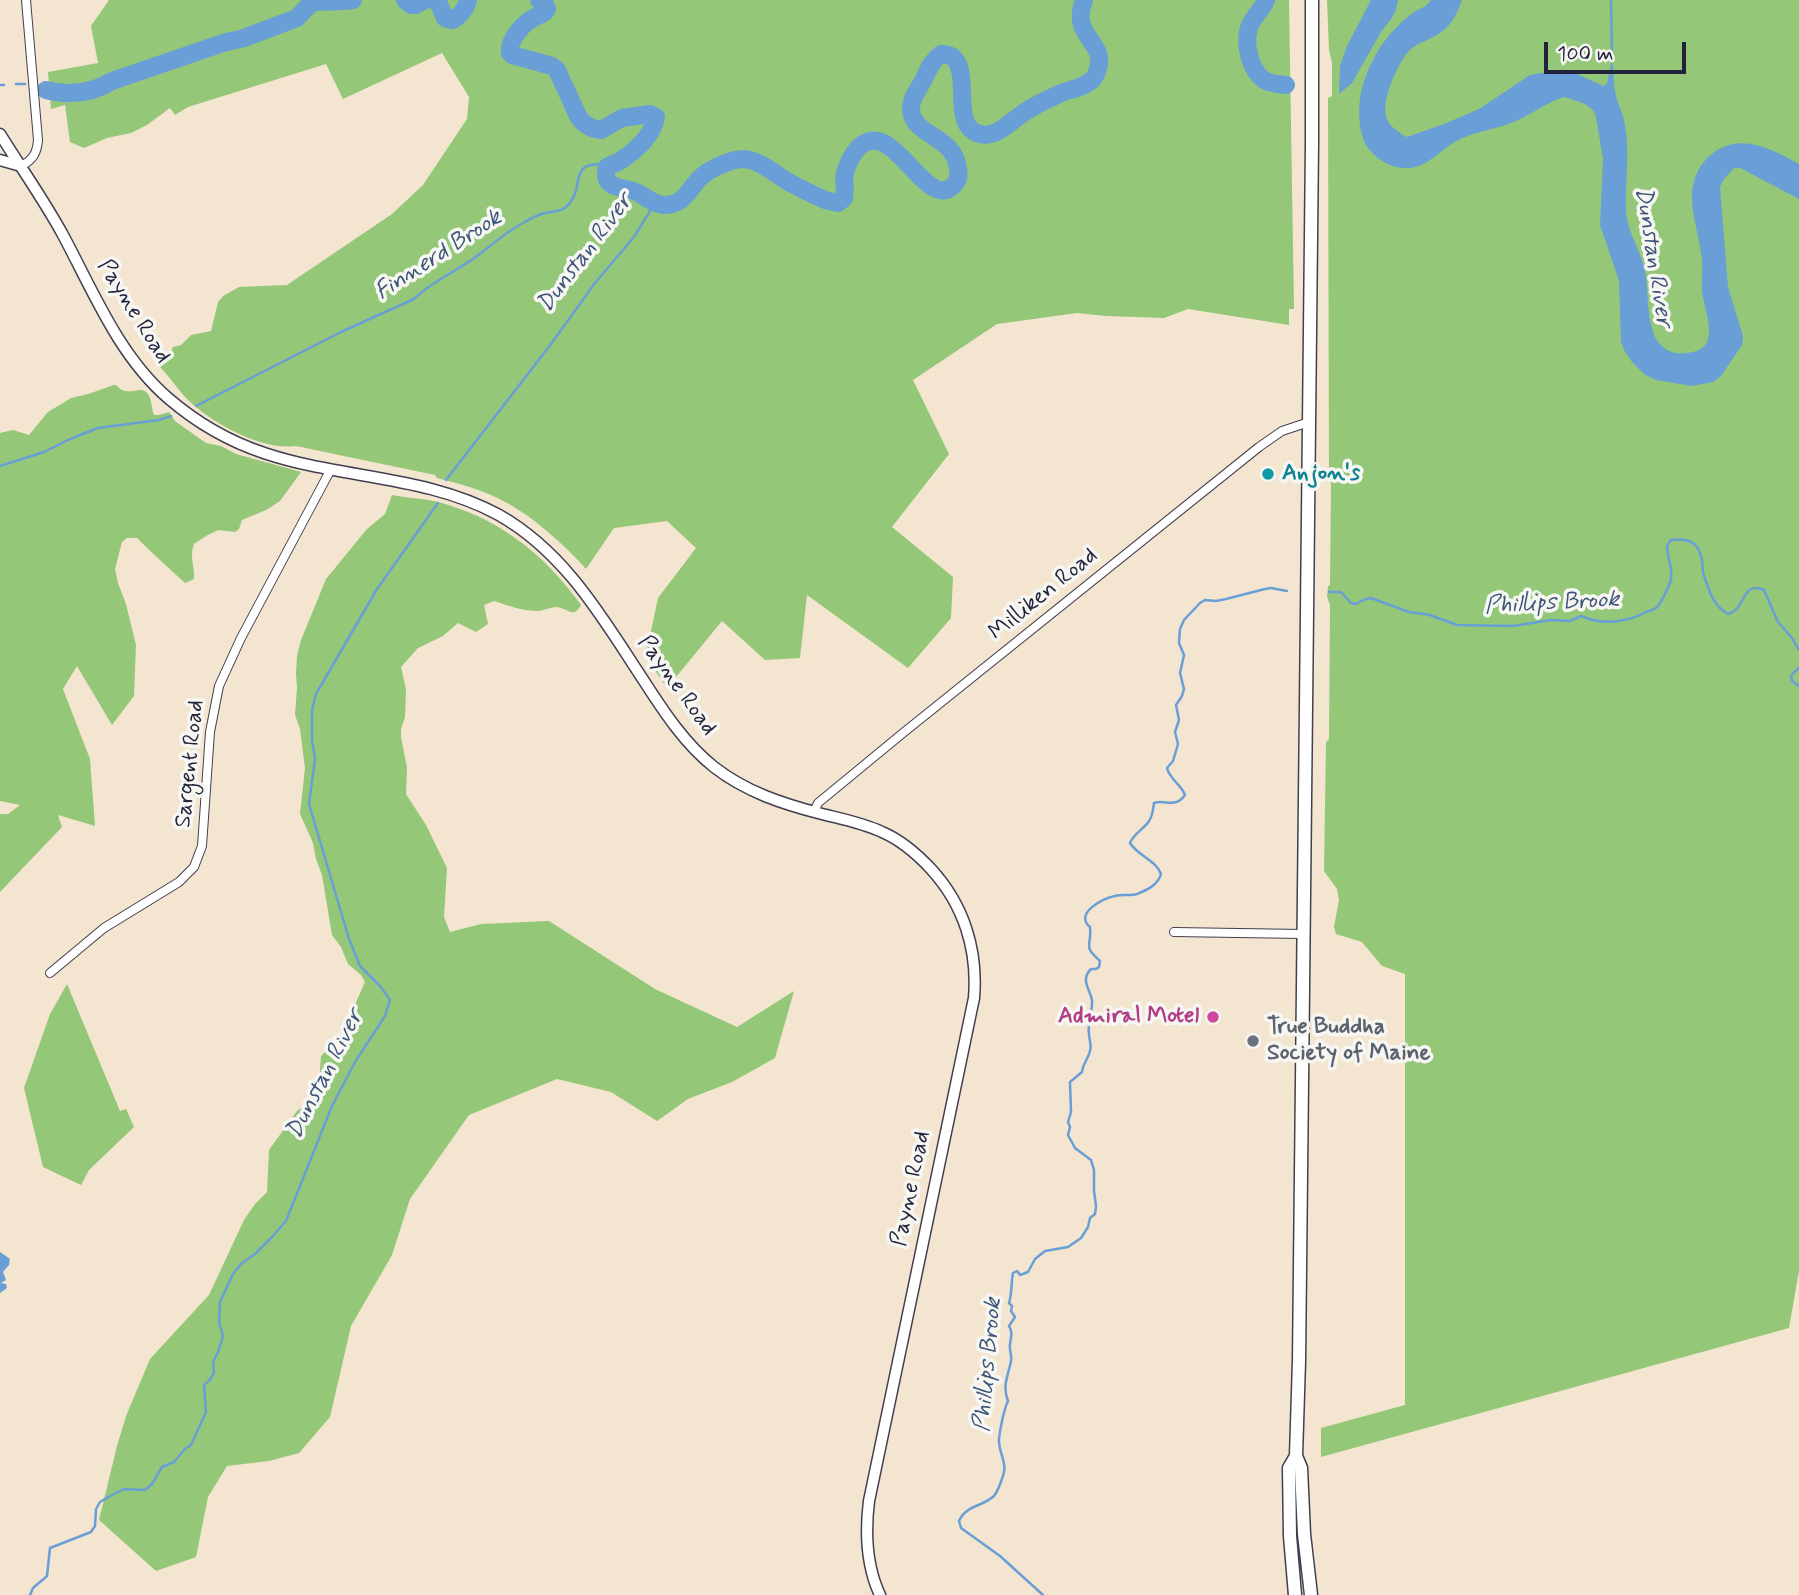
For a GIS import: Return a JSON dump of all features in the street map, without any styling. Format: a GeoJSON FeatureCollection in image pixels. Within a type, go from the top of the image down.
{"type":"FeatureCollection","features":[{"type":"Feature","properties":{"kind":"main road"},"geometry":{"type":"LineString","coordinates":[[1311,1595],[1304,1534],[1301,1468],[1296,1456],[1312,0]]}},
{"type":"Feature","properties":{"kind":"main road","name":"Payne Road"},"geometry":{"type":"LineString","coordinates":[[0,134],[60,231],[117,334],[137,365],[163,394],[198,422],[264,453],[458,497],[487,509],[522,530],[547,551],[583,589],[661,708],[695,750],[714,767],[740,784],[775,801],[879,830],[920,858],[938,877],[957,905],[969,934],[974,959],[972,1009],[869,1501],[868,1554],[880,1595]]}},
{"type":"Feature","properties":{"kind":"main road"},"geometry":{"type":"LineString","coordinates":[[0,160],[21,166]]}},
{"type":"Feature","properties":{"kind":"main road"},"geometry":{"type":"LineString","coordinates":[[1295,1595],[1290,1536],[1289,1468],[1296,1456]]}},
{"type":"Feature","properties":{"kind":"street"},"geometry":{"type":"LineString","coordinates":[[21,166],[32,159],[38,140],[26,0]]}},
{"type":"Feature","properties":{"kind":"street","name":"Milliken Road"},"geometry":{"type":"LineString","coordinates":[[814,812],[825,797],[903,733],[1259,447],[1282,431],[1309,422]]}},
{"type":"Feature","properties":{"kind":"street","name":"Sargent Road"},"geometry":{"type":"LineString","coordinates":[[50,973],[104,928],[179,882],[194,867],[202,846],[210,732],[219,686],[241,638],[331,468]]}},
{"type":"Feature","properties":{"kind":"street"},"geometry":{"type":"LineString","coordinates":[[1174,932],[1303,934]]}},
{"type":"Feature","properties":{"kind":"green space"},"geometry":{"type":"Polygon","coordinates":[[[109,0],[1289,0],[1294,309],[1289,309],[1289,325],[1188,309],[1164,318],[1077,313],[997,324],[913,380],[949,454],[892,527],[953,577],[951,618],[908,668],[807,595],[800,658],[765,660],[722,621],[667,688],[650,663],[651,660],[644,654],[658,598],[696,548],[667,521],[614,528],[586,569],[537,523],[505,502],[480,491],[437,478],[435,475],[296,446],[268,444],[238,434],[198,409],[160,367],[173,347],[181,345],[191,335],[211,331],[218,302],[223,296],[239,287],[287,285],[392,214],[423,185],[467,119],[469,97],[442,53],[343,99],[326,64],[188,107],[175,115],[170,108],[131,133],[107,138],[84,148],[70,142],[65,105],[51,109],[48,72],[98,63],[91,26],[109,0]]]}},
{"type":"Feature","properties":{"kind":"green space"},"geometry":{"type":"Polygon","coordinates":[[[1327,0],[1799,0],[1799,1271],[1789,1328],[1321,1457],[1321,1428],[1405,1405],[1405,974],[1382,966],[1362,942],[1336,934],[1334,927],[1339,900],[1337,889],[1324,871],[1326,742],[1329,739],[1330,605],[1327,597],[1330,585],[1331,482],[1328,98],[1332,96],[1332,63],[1327,0]]]}},
{"type":"Feature","properties":{"kind":"green space"},"geometry":{"type":"Polygon","coordinates":[[[114,385],[125,391],[144,391],[150,398],[154,415],[169,412],[175,421],[206,443],[301,472],[280,501],[242,520],[235,532],[218,530],[194,544],[194,579],[185,583],[137,538],[127,538],[122,542],[115,569],[136,645],[134,696],[112,725],[77,666],[63,689],[90,759],[95,826],[58,815],[62,827],[0,892],[0,814],[8,814],[20,805],[0,801],[0,433],[13,430],[29,435],[48,412],[71,398],[114,385]]]}},
{"type":"Feature","properties":{"kind":"green space"},"geometry":{"type":"Polygon","coordinates":[[[392,495],[434,501],[478,516],[498,527],[535,553],[567,586],[581,605],[575,612],[556,607],[533,611],[494,601],[484,605],[488,624],[476,632],[458,623],[443,636],[418,648],[401,667],[406,689],[401,737],[407,768],[406,794],[426,825],[447,868],[444,917],[450,932],[481,924],[549,921],[655,989],[737,1027],[794,991],[775,1058],[732,1082],[688,1099],[657,1121],[611,1092],[557,1079],[469,1115],[410,1199],[392,1255],[351,1326],[330,1417],[299,1453],[269,1461],[227,1466],[208,1497],[196,1557],[156,1571],[99,1520],[126,1416],[150,1359],[209,1295],[244,1220],[267,1192],[269,1150],[297,1111],[318,1095],[321,1056],[341,1036],[365,982],[348,964],[332,935],[322,875],[313,843],[300,814],[305,768],[300,729],[295,715],[296,674],[301,640],[326,579],[367,529],[385,514],[392,495]]]}},
{"type":"Feature","properties":{"kind":"green space"},"geometry":{"type":"Polygon","coordinates":[[[67,984],[120,1111],[126,1109],[134,1127],[89,1170],[81,1185],[43,1167],[24,1088],[50,1014],[67,984]]]}},
{"type":"Feature","properties":{"kind":"water"},"geometry":{"type":"Polygon","coordinates":[[[1371,0],[1398,0],[1396,10],[1352,83],[1339,94],[1340,66],[1347,46],[1371,0]]]}},
{"type":"Feature","properties":{"kind":"water"},"geometry":{"type":"Polygon","coordinates":[[[1431,0],[1462,0],[1456,15],[1446,28],[1408,52],[1391,84],[1386,103],[1387,119],[1407,137],[1479,109],[1530,75],[1573,72],[1603,86],[1607,83],[1612,58],[1616,95],[1624,118],[1626,136],[1627,218],[1645,271],[1652,328],[1659,343],[1674,353],[1693,352],[1702,348],[1709,334],[1702,292],[1702,260],[1692,200],[1694,181],[1701,167],[1719,149],[1740,143],[1760,146],[1799,164],[1799,199],[1740,168],[1734,168],[1720,187],[1728,287],[1743,336],[1742,345],[1721,376],[1713,382],[1692,386],[1656,380],[1644,374],[1625,352],[1621,342],[1619,281],[1600,225],[1603,159],[1596,117],[1593,110],[1585,104],[1565,97],[1558,99],[1511,123],[1461,139],[1416,167],[1395,167],[1370,150],[1363,138],[1359,118],[1360,98],[1369,69],[1380,47],[1394,30],[1431,0]]]}},
{"type":"Feature","properties":{"kind":"water"},"geometry":{"type":"Polygon","coordinates":[[[0,1252],[10,1259],[3,1272],[6,1280],[1,1283],[6,1284],[7,1288],[0,1293],[0,1252]]]}},
{"type":"Feature","properties":{"kind":"waterway"},"geometry":{"type":"LineString","coordinates":[[46,90],[63,93],[88,91],[297,18],[311,3],[353,0]]}},
{"type":"Feature","properties":{"kind":"waterway"},"geometry":{"type":"LineString","coordinates":[[405,0],[411,5],[425,0]]}},
{"type":"Feature","properties":{"kind":"waterway"},"geometry":{"type":"LineString","coordinates":[[434,0],[439,4],[445,18],[452,20],[458,17],[468,0]]}},
{"type":"Feature","properties":{"kind":"waterway","name":"Dunstan River"},"geometry":{"type":"LineString","coordinates":[[539,0],[547,9],[519,31],[511,44],[510,53],[557,70],[578,116],[591,128],[601,130],[622,118],[650,114],[656,117],[644,141],[621,160],[607,167],[606,174],[611,184],[634,191],[663,205],[681,200],[700,178],[714,168],[744,159],[761,164],[825,200],[838,203],[844,198],[845,172],[853,154],[867,142],[879,141],[890,147],[923,180],[934,188],[944,190],[954,185],[957,180],[955,158],[943,143],[919,126],[911,110],[913,98],[932,63],[941,54],[952,57],[961,74],[966,123],[978,133],[994,133],[1037,105],[1085,85],[1096,74],[1098,54],[1082,24],[1084,0]]}},
{"type":"Feature","properties":{"kind":"waterway","name":"Dunstan River"},"geometry":{"type":"LineString","coordinates":[[1266,0],[1249,28],[1249,56],[1255,70],[1264,80],[1286,85]]}},
{"type":"Feature","properties":{"kind":"waterway"},"geometry":{"type":"LineString","coordinates":[[1611,0],[1612,58]]}},
{"type":"Feature","properties":{"kind":"waterway"},"geometry":{"type":"LineString","coordinates":[[16,84],[25,84]]}},
{"type":"Feature","properties":{"kind":"waterway","name":"Finnerd Brook"},"geometry":{"type":"LineString","coordinates":[[196,406],[341,332],[414,299],[519,225],[566,207],[576,191],[582,170],[587,166],[610,165]]}},
{"type":"Feature","properties":{"kind":"waterway","name":"Dunstan River"},"geometry":{"type":"LineString","coordinates":[[446,480],[595,283],[634,237],[655,203]]}},
{"type":"Feature","properties":{"kind":"waterway","name":"Finnerd Brook"},"geometry":{"type":"LineString","coordinates":[[0,466],[44,452],[98,428],[171,416]]}},
{"type":"Feature","properties":{"kind":"waterway","name":"Dunstan River"},"geometry":{"type":"LineString","coordinates":[[30,1595],[33,1588],[47,1576],[50,1548],[91,1532],[95,1526],[96,1509],[100,1502],[124,1489],[145,1490],[162,1467],[174,1462],[191,1445],[206,1412],[204,1385],[214,1373],[213,1362],[223,1336],[219,1322],[220,1302],[233,1274],[241,1264],[255,1254],[286,1221],[332,1106],[355,1062],[385,1016],[390,1000],[360,966],[349,939],[309,804],[315,759],[312,710],[316,694],[377,589],[438,503]]}},
{"type":"Feature","properties":{"kind":"waterway","name":"Phillips Brook"},"geometry":{"type":"LineString","coordinates":[[1329,592],[1341,592],[1351,603],[1356,604],[1371,598],[1457,625],[1513,626],[1551,620],[1570,621],[1581,616],[1606,622],[1622,620],[1658,606],[1671,579],[1667,546],[1671,540],[1681,539],[1697,546],[1709,591],[1723,610],[1728,614],[1734,611],[1751,589],[1764,590],[1778,622],[1799,650]]}},
{"type":"Feature","properties":{"kind":"waterway","name":"Phillips Brook"},"geometry":{"type":"LineString","coordinates":[[1043,1595],[1000,1556],[961,1528],[959,1521],[970,1509],[994,1496],[1004,1471],[999,1439],[1008,1401],[1006,1386],[1011,1359],[1009,1326],[1015,1317],[1009,1303],[1013,1273],[1017,1271],[1020,1275],[1028,1272],[1035,1259],[1045,1251],[1068,1247],[1081,1238],[1090,1218],[1095,1214],[1094,1170],[1091,1160],[1075,1148],[1068,1135],[1071,1112],[1070,1082],[1082,1072],[1091,1049],[1089,1030],[1092,1000],[1086,977],[1091,969],[1099,967],[1100,961],[1089,948],[1090,927],[1085,917],[1092,907],[1103,900],[1118,895],[1137,894],[1148,889],[1161,874],[1159,869],[1130,843],[1149,821],[1154,803],[1174,803],[1185,795],[1167,768],[1173,761],[1178,744],[1175,732],[1179,720],[1176,705],[1184,689],[1180,673],[1184,655],[1179,643],[1184,620],[1205,600],[1216,601],[1271,588],[1287,591]]}},
{"type":"Feature","properties":{"kind":"waterway","name":"Phillips Brook"},"geometry":{"type":"LineString","coordinates":[[1799,668],[1792,678],[1799,686]]}},
{"type":"Feature","properties":{"kind":"place","name":"Anjon's"},"geometry":{"type":"Point","coordinates":[1268,474]}},
{"type":"Feature","properties":{"kind":"place","name":"Admiral Motel"},"geometry":{"type":"Point","coordinates":[1213,1017]}},
{"type":"Feature","properties":{"kind":"place","name":"True Buddha Society of Maine"},"geometry":{"type":"Point","coordinates":[1253,1041]}}]}
